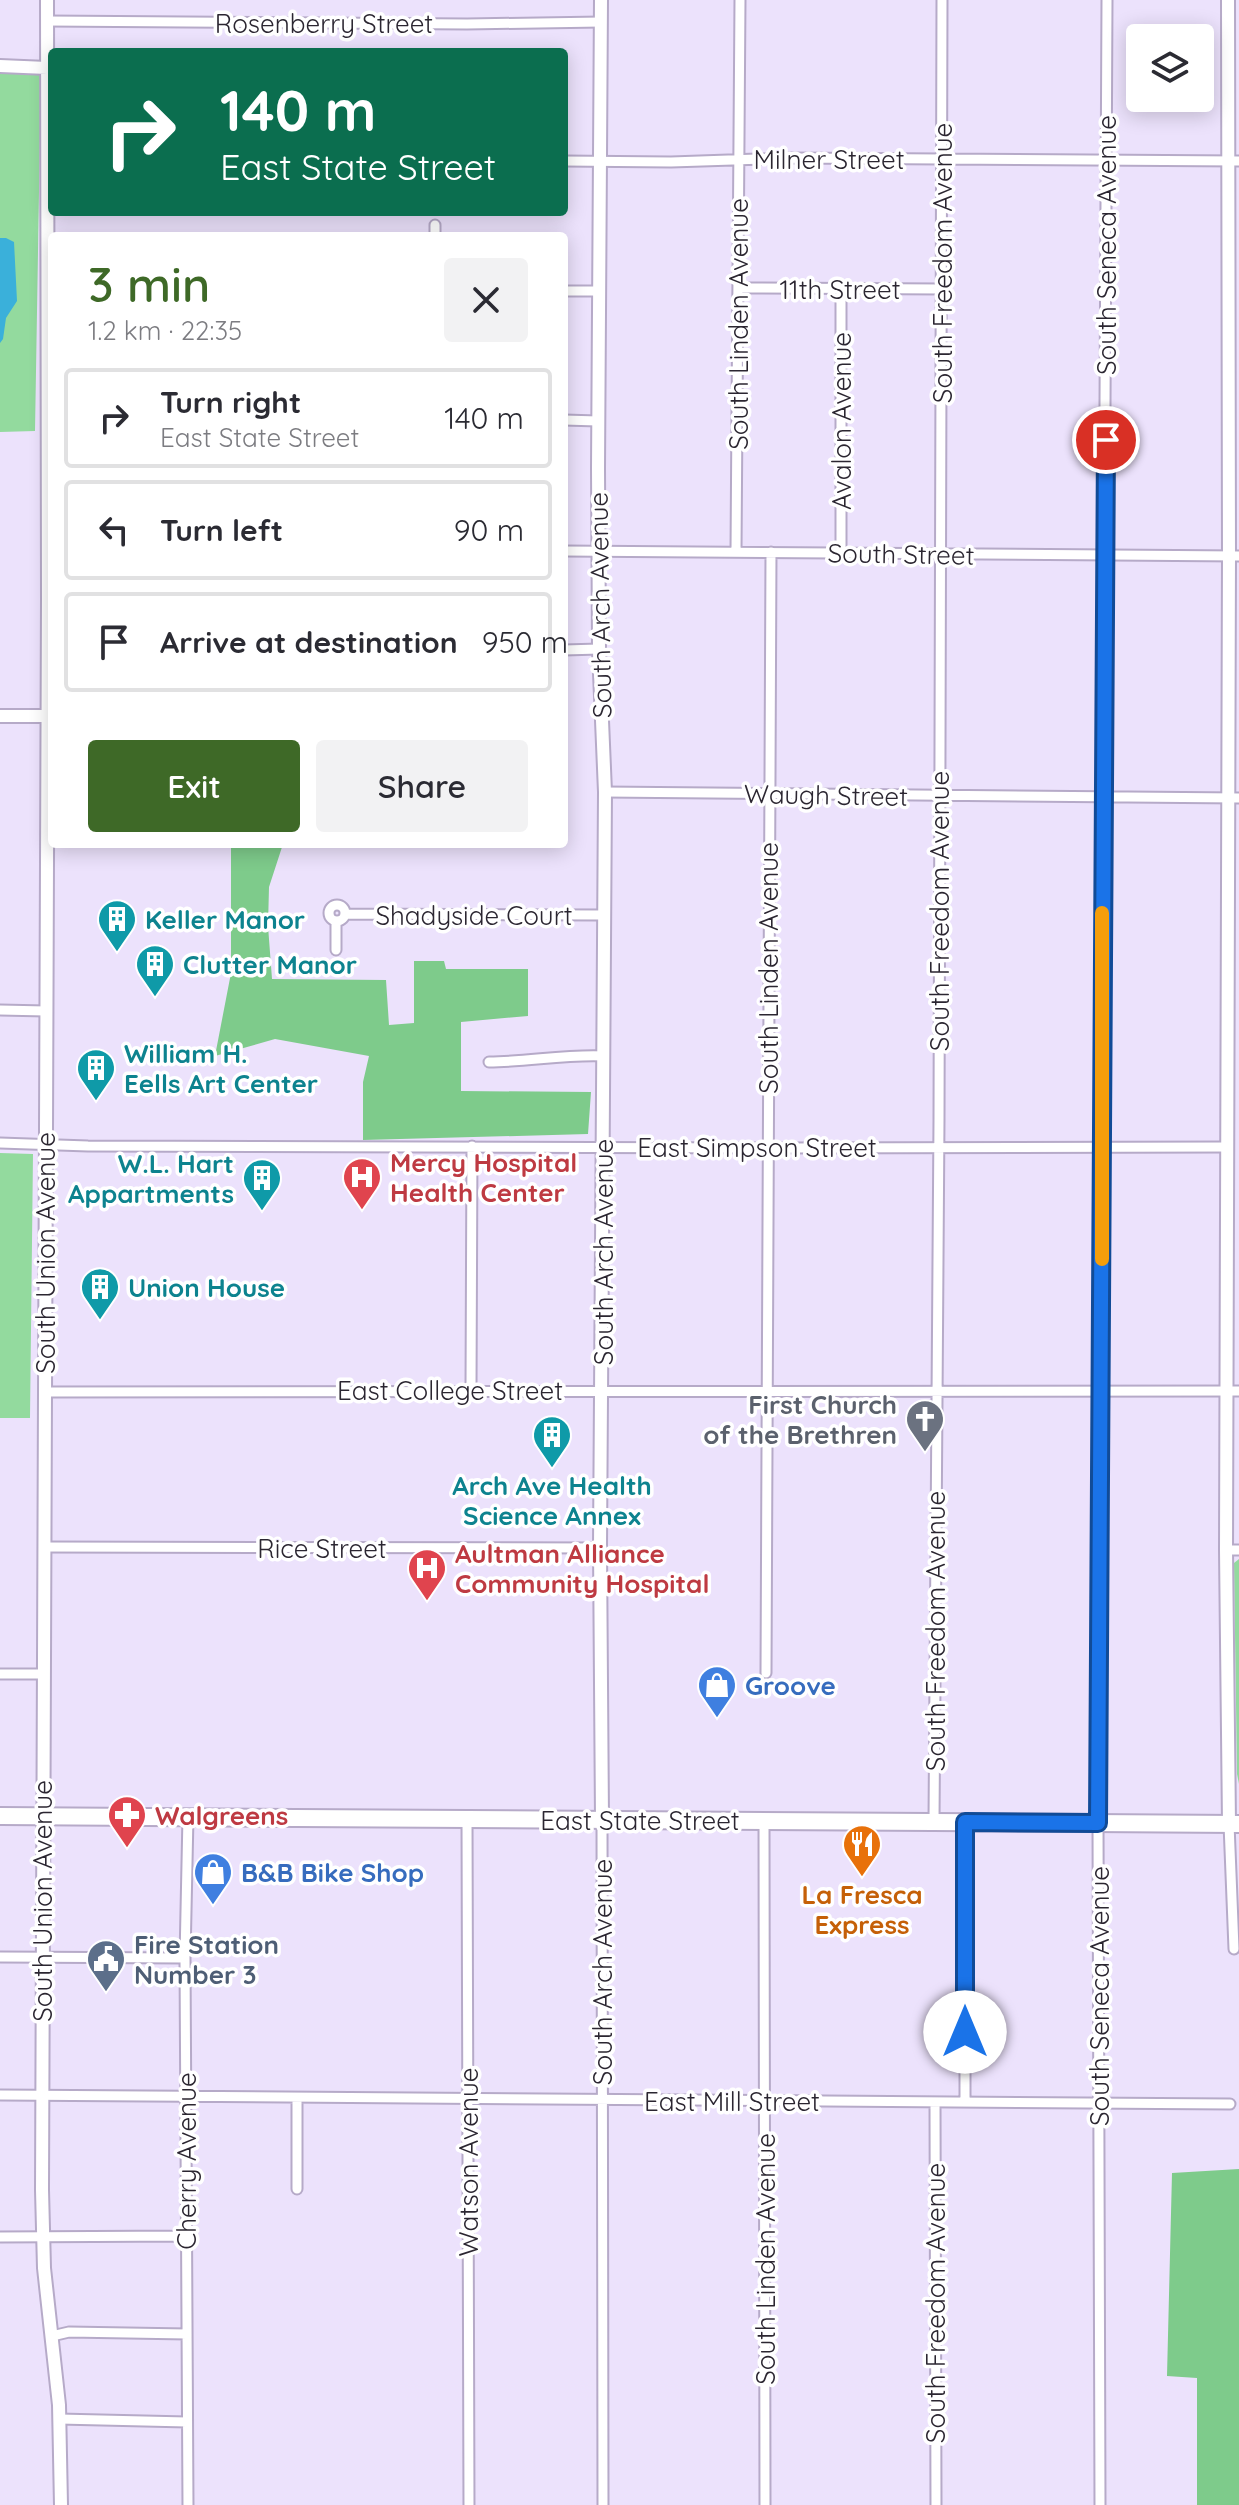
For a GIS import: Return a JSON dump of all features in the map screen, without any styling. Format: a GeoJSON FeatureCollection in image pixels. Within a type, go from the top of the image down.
{"type":"FeatureCollection","features":[{"type":"Feature","properties":{"kind":"highway","name":"East State Street"},"geometry":{"type":"LineString","coordinates":[[0,1816],[1234,1824]]}},
{"type":"Feature","properties":{"kind":"street","name":"South Union Avenue"},"geometry":{"type":"LineString","coordinates":[[47,0],[48,98]]}},
{"type":"Feature","properties":{"kind":"street","name":"South Arch Avenue"},"geometry":{"type":"LineString","coordinates":[[601,0],[599,649],[605,792],[600,1548],[603,2505]]}},
{"type":"Feature","properties":{"kind":"street","name":"South Linden Avenue"},"geometry":{"type":"LineString","coordinates":[[736,551],[740,0]]}},
{"type":"Feature","properties":{"kind":"street","name":"South Freedom Avenue"},"geometry":{"type":"LineString","coordinates":[[934,1821],[942,0]]}},
{"type":"Feature","properties":{"kind":"street","name":"South Seneca Avenue"},"geometry":{"type":"LineString","coordinates":[[1100,2505],[1098,1823],[1107,0]]}},
{"type":"Feature","properties":{"kind":"street"},"geometry":{"type":"LineString","coordinates":[[1228,0],[1234,161],[1233,1082],[1228,1147],[1233,1229],[1234,1949]]}},
{"type":"Feature","properties":{"kind":"street","name":"Rosenberry Street"},"geometry":{"type":"LineString","coordinates":[[47,21],[601,22]]}},
{"type":"Feature","properties":{"kind":"street"},"geometry":{"type":"LineString","coordinates":[[0,66],[47,68]]}},
{"type":"Feature","properties":{"kind":"street","name":"Milner Street"},"geometry":{"type":"LineString","coordinates":[[568,161],[1234,161]]}},
{"type":"Feature","properties":{"kind":"street"},"geometry":{"type":"LineString","coordinates":[[435,225],[435,232]]}},
{"type":"Feature","properties":{"kind":"street","name":"11th Street"},"geometry":{"type":"LineString","coordinates":[[739,288],[942,289]]}},
{"type":"Feature","properties":{"kind":"street","name":"Avalon Avenue"},"geometry":{"type":"LineString","coordinates":[[841,289],[841,554]]}},
{"type":"Feature","properties":{"kind":"street"},"geometry":{"type":"LineString","coordinates":[[568,291],[600,291]]}},
{"type":"Feature","properties":{"kind":"street"},"geometry":{"type":"LineString","coordinates":[[568,420],[598,421]]}},
{"type":"Feature","properties":{"kind":"street","name":"South Street"},"geometry":{"type":"LineString","coordinates":[[568,551],[1234,556]]}},
{"type":"Feature","properties":{"kind":"street","name":"South Linden Avenue"},"geometry":{"type":"LineString","coordinates":[[766,1673],[771,552]]}},
{"type":"Feature","properties":{"kind":"street","name":"South Union Avenue"},"geometry":{"type":"LineString","coordinates":[[48,573],[41,1816],[42,2237],[59,2419],[61,2505]]}},
{"type":"Feature","properties":{"kind":"street"},"geometry":{"type":"LineString","coordinates":[[568,650],[599,649]]}},
{"type":"Feature","properties":{"kind":"street"},"geometry":{"type":"LineString","coordinates":[[0,716],[47,716]]}},
{"type":"Feature","properties":{"kind":"street","name":"Waugh Street"},"geometry":{"type":"LineString","coordinates":[[605,792],[1234,798]]}},
{"type":"Feature","properties":{"kind":"street","name":"Shadyside Court"},"geometry":{"type":"LineString","coordinates":[[332,906],[341,906],[345,914],[336,922],[329,917],[332,906]]}},
{"type":"Feature","properties":{"kind":"street","name":"Shadyside Court"},"geometry":{"type":"LineString","coordinates":[[345,914],[604,915]]}},
{"type":"Feature","properties":{"kind":"street"},"geometry":{"type":"LineString","coordinates":[[336,922],[336,950]]}},
{"type":"Feature","properties":{"kind":"street"},"geometry":{"type":"LineString","coordinates":[[0,1010],[46,1011]]}},
{"type":"Feature","properties":{"kind":"street"},"geometry":{"type":"LineString","coordinates":[[489,1062],[523,1062],[559,1055],[604,1056]]}},
{"type":"Feature","properties":{"kind":"street","name":"East Simpson Street"},"geometry":{"type":"LineString","coordinates":[[0,1143],[767,1148],[1228,1147]]}},
{"type":"Feature","properties":{"kind":"street"},"geometry":{"type":"LineString","coordinates":[[471,1390],[472,1146]]}},
{"type":"Feature","properties":{"kind":"street","name":"East College Street"},"geometry":{"type":"LineString","coordinates":[[45,1392],[1233,1391]]}},
{"type":"Feature","properties":{"kind":"street","name":"Rice Street"},"geometry":{"type":"LineString","coordinates":[[44,1547],[600,1548]]}},
{"type":"Feature","properties":{"kind":"street"},"geometry":{"type":"LineString","coordinates":[[0,1674],[43,1674]]}},
{"type":"Feature","properties":{"kind":"street","name":"Cherry Avenue"},"geometry":{"type":"LineString","coordinates":[[188,1816],[185,1958],[188,2505]]}},
{"type":"Feature","properties":{"kind":"street","name":"Watson Avenue"},"geometry":{"type":"LineString","coordinates":[[467,1819],[469,2505]]}},
{"type":"Feature","properties":{"kind":"street","name":"South Linden Avenue"},"geometry":{"type":"LineString","coordinates":[[764,1821],[765,2505]]}},
{"type":"Feature","properties":{"kind":"street"},"geometry":{"type":"LineString","coordinates":[[965,1822],[965,2102]]}},
{"type":"Feature","properties":{"kind":"street"},"geometry":{"type":"LineString","coordinates":[[0,1957],[185,1958]]}},
{"type":"Feature","properties":{"kind":"street","name":"East Mill Street"},"geometry":{"type":"LineString","coordinates":[[0,2095],[1230,2104]]}},
{"type":"Feature","properties":{"kind":"street"},"geometry":{"type":"LineString","coordinates":[[297,2098],[297,2189]]}},
{"type":"Feature","properties":{"kind":"street","name":"South Freedom Avenue"},"geometry":{"type":"LineString","coordinates":[[935,2102],[936,2505]]}},
{"type":"Feature","properties":{"kind":"street"},"geometry":{"type":"LineString","coordinates":[[0,2237],[186,2236]]}},
{"type":"Feature","properties":{"kind":"street"},"geometry":{"type":"LineString","coordinates":[[52,2336],[69,2332],[187,2334]]}},
{"type":"Feature","properties":{"kind":"street"},"geometry":{"type":"LineString","coordinates":[[59,2419],[187,2422]]}},
{"type":"Feature","properties":{"kind":"green space"},"geometry":{"type":"Polygon","coordinates":[[[0,73],[41,73],[35,431],[0,432],[0,73]]]}},
{"type":"Feature","properties":{"kind":"green space"},"geometry":{"type":"Polygon","coordinates":[[[231,848],[282,848],[269,887],[272,979],[386,980],[389,1025],[414,1023],[414,961],[444,961],[446,969],[528,969],[528,1016],[461,1022],[461,1091],[591,1092],[588,1134],[363,1140],[363,1082],[369,1056],[275,1039],[215,1056],[231,973],[231,848]]]}},
{"type":"Feature","properties":{"kind":"green space"},"geometry":{"type":"Polygon","coordinates":[[[0,1153],[33,1154],[30,1418],[0,1418],[0,1153]]]}},
{"type":"Feature","properties":{"kind":"green space"},"geometry":{"type":"Polygon","coordinates":[[[1239,1559],[1239,1784],[1234,1563],[1239,1559]]]}},
{"type":"Feature","properties":{"kind":"green space"},"geometry":{"type":"Polygon","coordinates":[[[1239,2169],[1239,2505],[1197,2505],[1197,2378],[1167,2376],[1172,2173],[1239,2169]]]}},
{"type":"Feature","properties":{"kind":"water"},"geometry":{"type":"Polygon","coordinates":[[[0,238],[14,242],[17,301],[6,318],[0,343],[0,238]]]}},
{"type":"Feature","properties":{"kind":"slow traffic"},"geometry":{"type":"LineString","coordinates":[[1102,913],[1102,1259]]}},
{"type":"Feature","properties":{"kind":"place","name":"Keller Manor"},"geometry":{"type":"Point","coordinates":[117,953]}},
{"type":"Feature","properties":{"kind":"place","name":"Clutter Manor"},"geometry":{"type":"Point","coordinates":[155,998]}},
{"type":"Feature","properties":{"kind":"place","name":"William H. Eells Art Center"},"geometry":{"type":"Point","coordinates":[96,1102]}},
{"type":"Feature","properties":{"kind":"place","name":"Mercy Hospital Health Center"},"geometry":{"type":"Point","coordinates":[362,1211]}},
{"type":"Feature","properties":{"kind":"place","name":"W.L. Hart Appartments"},"geometry":{"type":"Point","coordinates":[262,1212]}},
{"type":"Feature","properties":{"kind":"place","name":"Union House"},"geometry":{"type":"Point","coordinates":[100,1321]}},
{"type":"Feature","properties":{"kind":"place","name":"First Church of the Brethren"},"geometry":{"type":"Point","coordinates":[925,1453]}},
{"type":"Feature","properties":{"kind":"place","name":"Arch Ave Health Science Annex"},"geometry":{"type":"Point","coordinates":[552,1469]}},
{"type":"Feature","properties":{"kind":"place","name":"Aultman Alliance Community Hospital"},"geometry":{"type":"Point","coordinates":[427,1602]}},
{"type":"Feature","properties":{"kind":"place","name":"Groove"},"geometry":{"type":"Point","coordinates":[717,1719]}},
{"type":"Feature","properties":{"kind":"place","name":"Walgreens"},"geometry":{"type":"Point","coordinates":[127,1849]}},
{"type":"Feature","properties":{"kind":"place","name":"La Fresca Express"},"geometry":{"type":"Point","coordinates":[862,1878]}},
{"type":"Feature","properties":{"kind":"place","name":"B&B Bike Shop"},"geometry":{"type":"Point","coordinates":[213,1906]}},
{"type":"Feature","properties":{"kind":"place","name":"Fire Station Number 3"},"geometry":{"type":"Point","coordinates":[106,1993]}},
{"type":"Feature","properties":{"kind":"route"},"geometry":{"type":"LineString","coordinates":[[965,2032],[965,1822],[1098,1823],[1106,440]]}}]}
